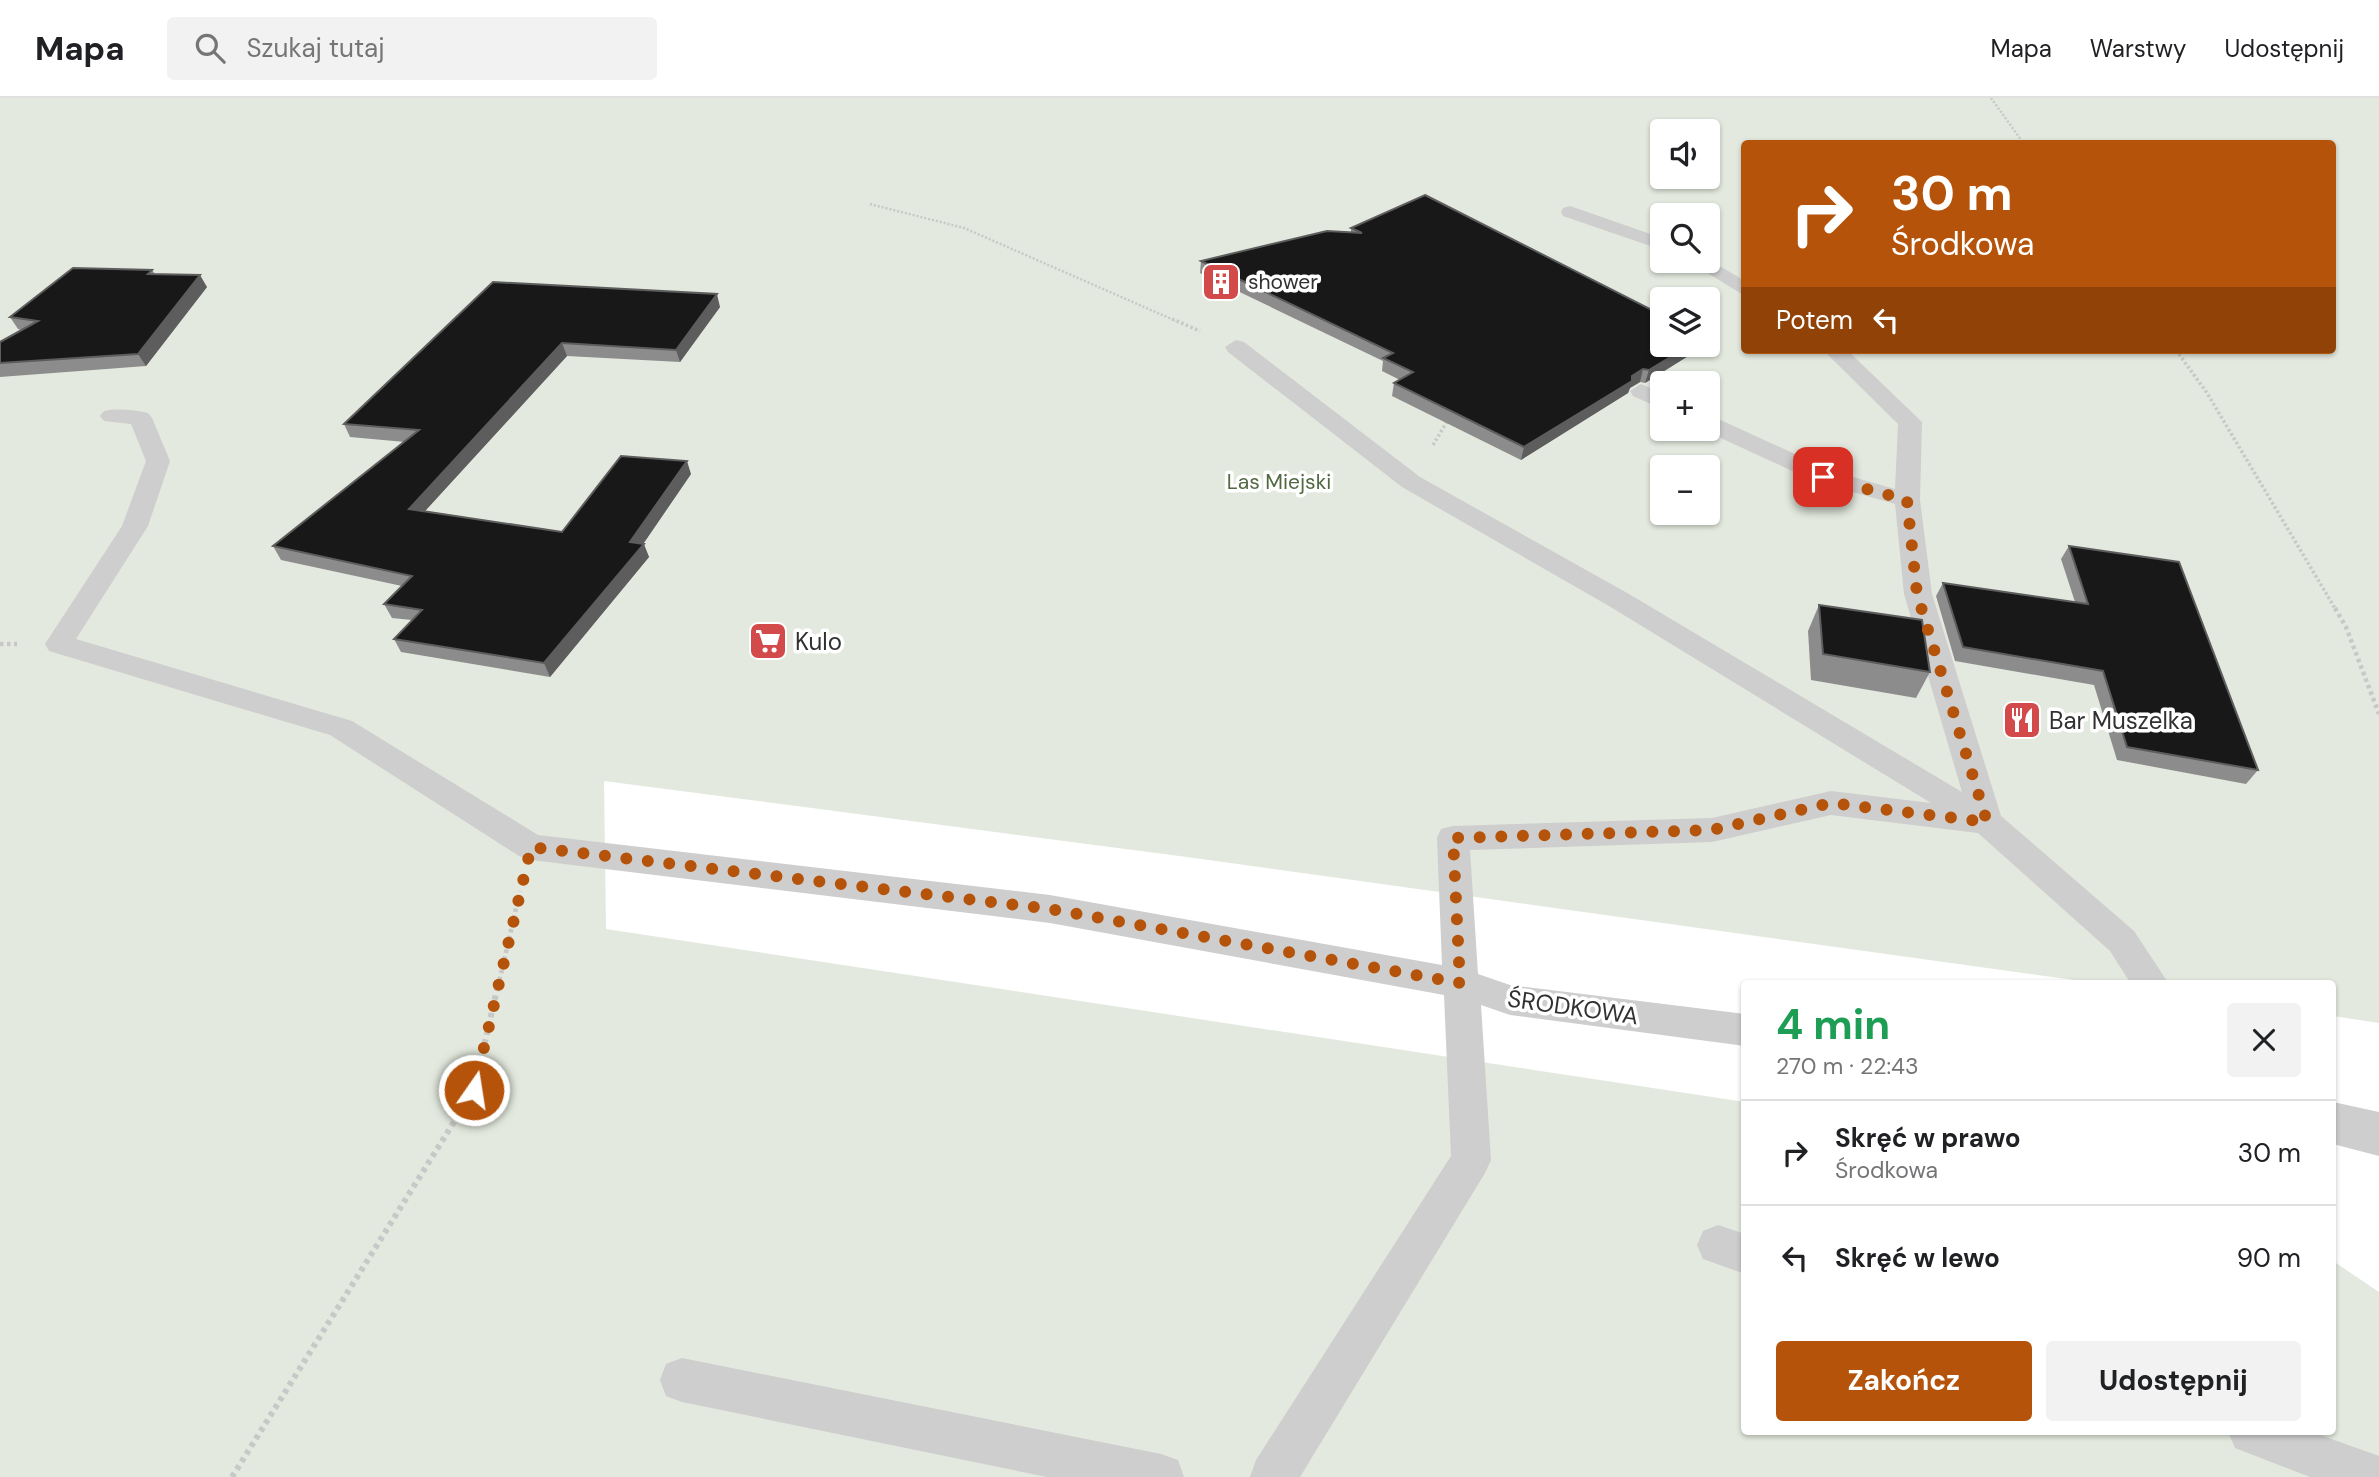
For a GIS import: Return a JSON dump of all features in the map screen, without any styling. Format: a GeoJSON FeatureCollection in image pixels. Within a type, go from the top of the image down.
{"type":"FeatureCollection","features":[{"type":"Feature","properties":{"kind":"street"},"geometry":{"type":"LineString","coordinates":[[2336,1124],[2379,1134]]}},
{"type":"Feature","properties":{"kind":"lane"},"geometry":{"type":"LineString","coordinates":[[1570,212],[1650,240]]}},
{"type":"Feature","properties":{"kind":"lane"},"geometry":{"type":"LineString","coordinates":[[1717,273],[1741,288]]}},
{"type":"Feature","properties":{"kind":"lane"},"geometry":{"type":"LineString","coordinates":[[1236,347],[1411,482],[1619,600],[1987,822],[2122,941],[2148,980]]}},
{"type":"Feature","properties":{"kind":"lane"},"geometry":{"type":"LineString","coordinates":[[1838,354],[1910,422],[1907,500],[1917,594],[1987,822]]}},
{"type":"Feature","properties":{"kind":"lane"},"geometry":{"type":"LineString","coordinates":[[1640,391],[1650,396]]}},
{"type":"Feature","properties":{"kind":"lane"},"geometry":{"type":"LineString","coordinates":[[112,416],[140,418],[158,461],[135,526],[59,644],[341,728],[531,847]]}},
{"type":"Feature","properties":{"kind":"lane"},"geometry":{"type":"LineString","coordinates":[[1720,429],[1823,477],[1907,500]]}},
{"type":"Feature","properties":{"kind":"lane"},"geometry":{"type":"LineString","coordinates":[[1273,1477],[1471,1160],[1453,838],[1712,830],[1831,803],[1987,822]]}},
{"type":"Feature","properties":{"kind":"lane","name":"ŚRODKOWA"},"geometry":{"type":"LineString","coordinates":[[531,847],[1050,909],[1460,983],[1510,1000],[1741,1029]]}},
{"type":"Feature","properties":{"kind":"lane"},"geometry":{"type":"LineString","coordinates":[[682,1380],[1161,1477]]}},
{"type":"Feature","properties":{"kind":"lane"},"geometry":{"type":"LineString","coordinates":[[2259,1435],[2373,1477]]}},
{"type":"Feature","properties":{"kind":"path"},"geometry":{"type":"LineString","coordinates":[[1991,98],[2021,140]]}},
{"type":"Feature","properties":{"kind":"path"},"geometry":{"type":"LineString","coordinates":[[870,204],[964,228],[1236,347]]}},
{"type":"Feature","properties":{"kind":"path"},"geometry":{"type":"LineString","coordinates":[[2179,354],[2207,393],[2346,627],[2379,714]]}},
{"type":"Feature","properties":{"kind":"path"},"geometry":{"type":"LineString","coordinates":[[1411,482],[1454,411]]}},
{"type":"Feature","properties":{"kind":"path"},"geometry":{"type":"LineString","coordinates":[[232,1477],[474,1090],[531,847]]}},
{"type":"Feature","properties":{"kind":"green space","name":"Las Miejski"},"geometry":{"type":"Polygon","coordinates":[[[0,98],[2379,98],[2379,1023],[2336,1016],[2336,980],[2074,980],[1187,857],[604,781],[606,929],[1741,1101],[1741,1435],[2336,1435],[2336,1263],[2379,1292],[2379,1477],[0,1477],[0,98]]]}},
{"type":"Feature","properties":{"kind":"building"},"geometry":{"type":"Polygon","coordinates":[[[1425,195],[1650,309],[1650,357],[1670,357],[1649,370],[1643,369],[1632,376],[1632,381],[1524,447],[1394,383],[1413,372],[1383,358],[1393,353],[1201,261],[1327,231],[1362,233],[1351,228],[1425,195]]]}},
{"type":"Feature","properties":{"kind":"building"},"geometry":{"type":"Polygon","coordinates":[[[73,268],[152,270],[148,274],[200,275],[138,354],[0,363],[0,342],[38,321],[10,317],[73,268]]]}},
{"type":"Feature","properties":{"kind":"building"},"geometry":{"type":"Polygon","coordinates":[[[493,282],[717,294],[676,350],[562,343],[409,509],[562,532],[621,456],[687,461],[630,542],[644,544],[544,663],[394,639],[422,610],[384,604],[412,576],[273,546],[419,430],[344,424],[493,282]]]}},
{"type":"Feature","properties":{"kind":"building"},"geometry":{"type":"Polygon","coordinates":[[[2069,546],[2179,562],[2258,770],[2127,747],[2103,671],[1963,647],[1943,583],[2088,604],[2069,546]]]}},
{"type":"Feature","properties":{"kind":"building"},"geometry":{"type":"Polygon","coordinates":[[[1819,605],[1922,620],[1930,672],[1823,654],[1819,605]]]}},
{"type":"Feature","properties":{"kind":"place","name":"shower"},"geometry":{"type":"Point","coordinates":[1221,282]}},
{"type":"Feature","properties":{"kind":"place","name":"Kulo"},"geometry":{"type":"Point","coordinates":[768,641]}},
{"type":"Feature","properties":{"kind":"place","name":"Bar Muszelka"},"geometry":{"type":"Point","coordinates":[2022,720]}},
{"type":"Feature","properties":{"kind":"route"},"geometry":{"type":"LineString","coordinates":[[474,1090],[531,847],[1050,909],[1460,983],[1453,838],[1712,830],[1831,803],[1987,822],[1917,594],[1907,500],[1823,477]]}}]}
